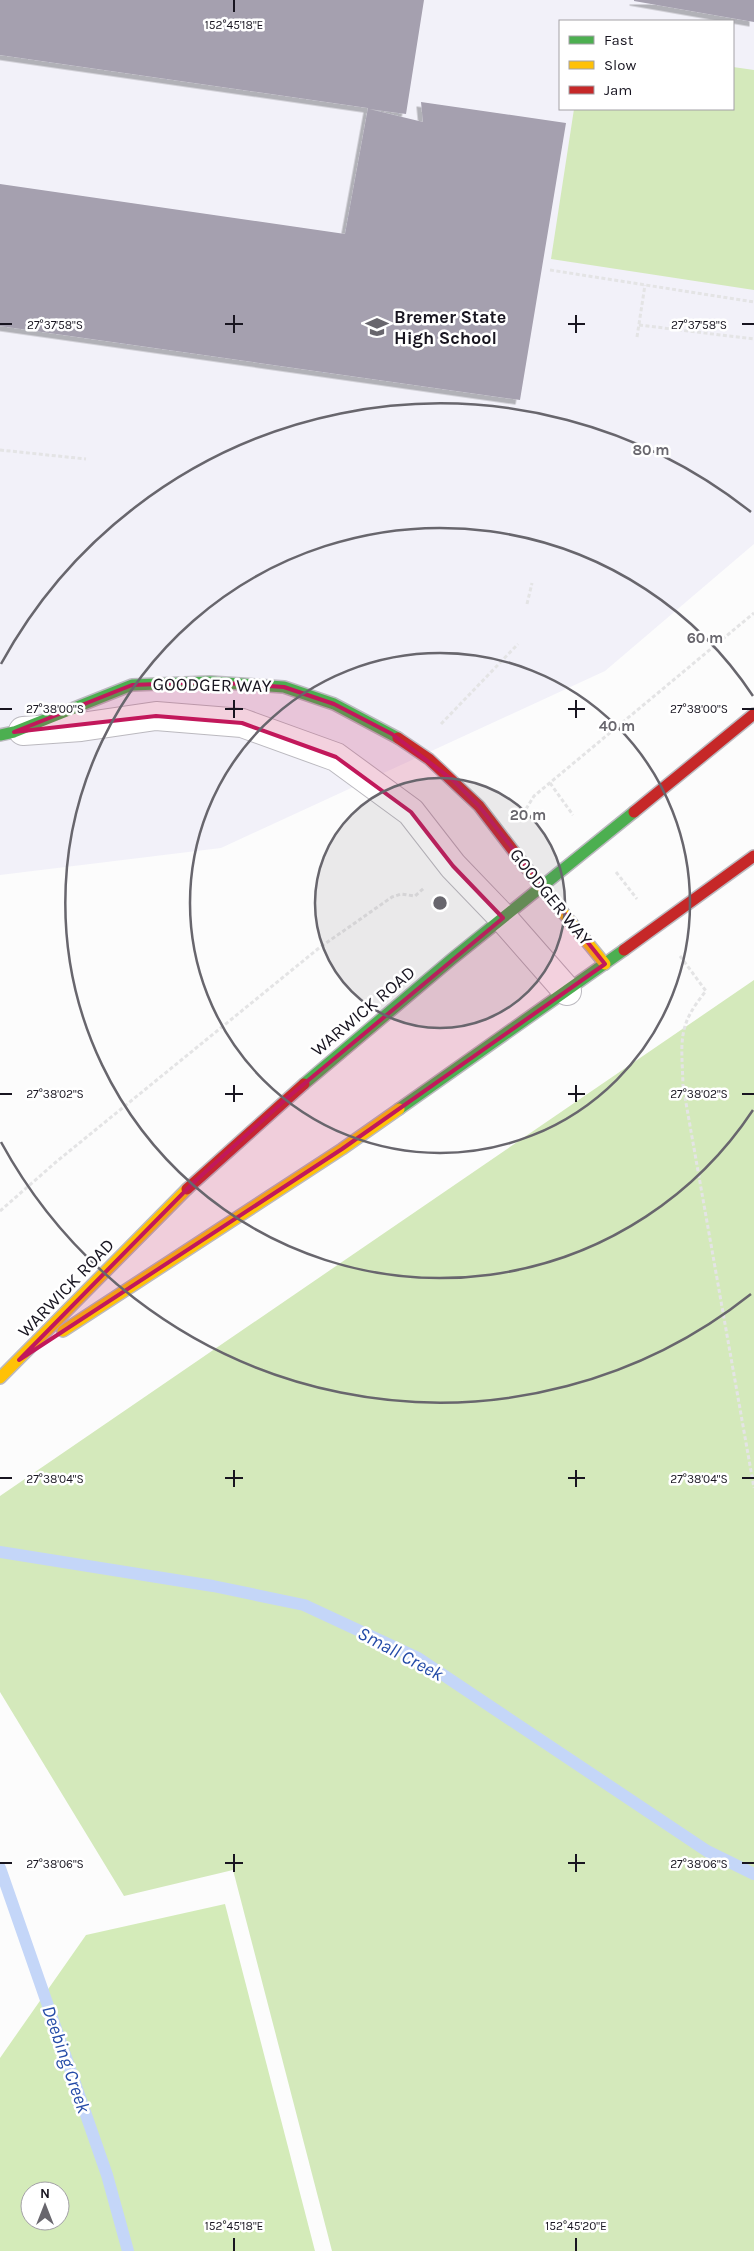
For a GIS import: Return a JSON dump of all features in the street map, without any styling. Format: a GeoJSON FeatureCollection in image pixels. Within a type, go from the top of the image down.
{"type":"FeatureCollection","features":[{"type":"Feature","properties":{"kind":"main road","name":"GOODGER WAY"},"geometry":{"type":"LineString","coordinates":[[7,733],[132,685],[210,682],[284,686],[334,704],[392,734],[429,759],[479,806],[541,887],[605,964]]}},
{"type":"Feature","properties":{"kind":"main road","name":"WARWICK ROAD"},"geometry":{"type":"LineString","coordinates":[[0,1378],[193,1183],[287,1098],[503,918],[754,714]]}},
{"type":"Feature","properties":{"kind":"main road","name":"WARWICK ROAD"},"geometry":{"type":"LineString","coordinates":[[19,1360],[342,1149],[658,927],[754,856]]}},
{"type":"Feature","properties":{"kind":"street","name":"GOODGER WAY"},"geometry":{"type":"LineString","coordinates":[[7,733],[81,727],[156,716],[242,723],[336,757],[411,812],[453,866],[503,918],[567,991]]}},
{"type":"Feature","properties":{"kind":"path"},"geometry":{"type":"LineString","coordinates":[[550,270],[754,302]]}},
{"type":"Feature","properties":{"kind":"path"},"geometry":{"type":"LineString","coordinates":[[637,338],[645,285]]}},
{"type":"Feature","properties":{"kind":"path"},"geometry":{"type":"LineString","coordinates":[[639,325],[754,339]]}},
{"type":"Feature","properties":{"kind":"path"},"geometry":{"type":"LineString","coordinates":[[0,450],[86,459]]}},
{"type":"Feature","properties":{"kind":"path"},"geometry":{"type":"LineString","coordinates":[[527,604],[532,583]]}},
{"type":"Feature","properties":{"kind":"path"},"geometry":{"type":"LineString","coordinates":[[524,812],[534,796],[754,613]]}},
{"type":"Feature","properties":{"kind":"path"},"geometry":{"type":"LineString","coordinates":[[439,726],[518,644]]}},
{"type":"Feature","properties":{"kind":"path"},"geometry":{"type":"LineString","coordinates":[[550,784],[706,991],[692,1007],[682,1029],[683,1086],[720,1284],[754,1488]]}},
{"type":"Feature","properties":{"kind":"path"},"geometry":{"type":"LineString","coordinates":[[0,1210],[56,1162],[319,948],[392,897],[401,894],[415,896]]}},
{"type":"Feature","properties":{"kind":"highlighted area"},"geometry":{"type":"Polygon","coordinates":[[[210,682],[284,687],[334,704],[392,734],[454,781],[479,806],[605,964],[342,1149],[19,1360],[193,1183],[287,1098],[503,918],[453,866],[411,812],[336,757],[242,723],[156,716],[14,732],[132,685],[210,682]]]}},
{"type":"Feature","properties":{"kind":"shaded area","name":"Bremer State High School"},"geometry":{"type":"Polygon","coordinates":[[[0,0],[754,0],[754,544],[605,671],[221,848],[0,875],[0,0]]]}},
{"type":"Feature","properties":{"kind":"green space"},"geometry":{"type":"Polygon","coordinates":[[[734,67],[754,70],[754,290],[551,259],[574,110],[734,110],[734,67]]]}},
{"type":"Feature","properties":{"kind":"green space"},"geometry":{"type":"Polygon","coordinates":[[[754,980],[754,2251],[332,2251],[233,1870],[124,1896],[0,1692],[0,1496],[754,980]]]}},
{"type":"Feature","properties":{"kind":"green space"},"geometry":{"type":"Polygon","coordinates":[[[225,1904],[315,2251],[0,2251],[0,2058],[86,1935],[225,1904]]]}},
{"type":"Feature","properties":{"kind":"building"},"geometry":{"type":"Polygon","coordinates":[[[0,0],[424,0],[406,114],[369,109],[423,122],[421,102],[566,123],[520,400],[0,326],[0,184],[345,234],[368,108],[0,55],[0,0]]]}},
{"type":"Feature","properties":{"kind":"building"},"geometry":{"type":"Polygon","coordinates":[[[754,0],[754,22],[634,1],[754,0]]]}},
{"type":"Feature","properties":{"kind":"waterway","name":"Small Creek"},"geometry":{"type":"LineString","coordinates":[[0,1552],[213,1586],[304,1605],[418,1658],[707,1851],[754,1874]]}},
{"type":"Feature","properties":{"kind":"waterway","name":"Deebing Creek"},"geometry":{"type":"LineString","coordinates":[[0,1868],[107,2175],[128,2251]]}},
{"type":"Feature","properties":{"kind":"traffic: fast"},"geometry":{"type":"LineString","coordinates":[[0,735],[14,732],[132,685],[210,682],[284,687],[334,704],[398,738]]}},
{"type":"Feature","properties":{"kind":"traffic: fast"},"geometry":{"type":"LineString","coordinates":[[304,1084],[452,959],[634,812]]}},
{"type":"Feature","properties":{"kind":"traffic: fast"},"geometry":{"type":"LineString","coordinates":[[399,1109],[624,950]]}},
{"type":"Feature","properties":{"kind":"traffic: slow"},"geometry":{"type":"LineString","coordinates":[[525,866],[605,964]]}},
{"type":"Feature","properties":{"kind":"traffic: slow"},"geometry":{"type":"LineString","coordinates":[[63,1331],[342,1149],[399,1109]]}},
{"type":"Feature","properties":{"kind":"traffic: slow"},"geometry":{"type":"LineString","coordinates":[[0,1378],[187,1189]]}},
{"type":"Feature","properties":{"kind":"traffic: jam"},"geometry":{"type":"LineString","coordinates":[[634,812],[754,714]]}},
{"type":"Feature","properties":{"kind":"traffic: jam"},"geometry":{"type":"LineString","coordinates":[[398,738],[429,759],[479,806],[525,866]]}},
{"type":"Feature","properties":{"kind":"traffic: jam"},"geometry":{"type":"LineString","coordinates":[[624,950],[754,856]]}},
{"type":"Feature","properties":{"kind":"traffic: jam"},"geometry":{"type":"LineString","coordinates":[[187,1189],[304,1084]]}},
{"type":"Feature","properties":{"kind":"place","name":"Bremer State High School"},"geometry":{"type":"Point","coordinates":[377,327]}}]}
